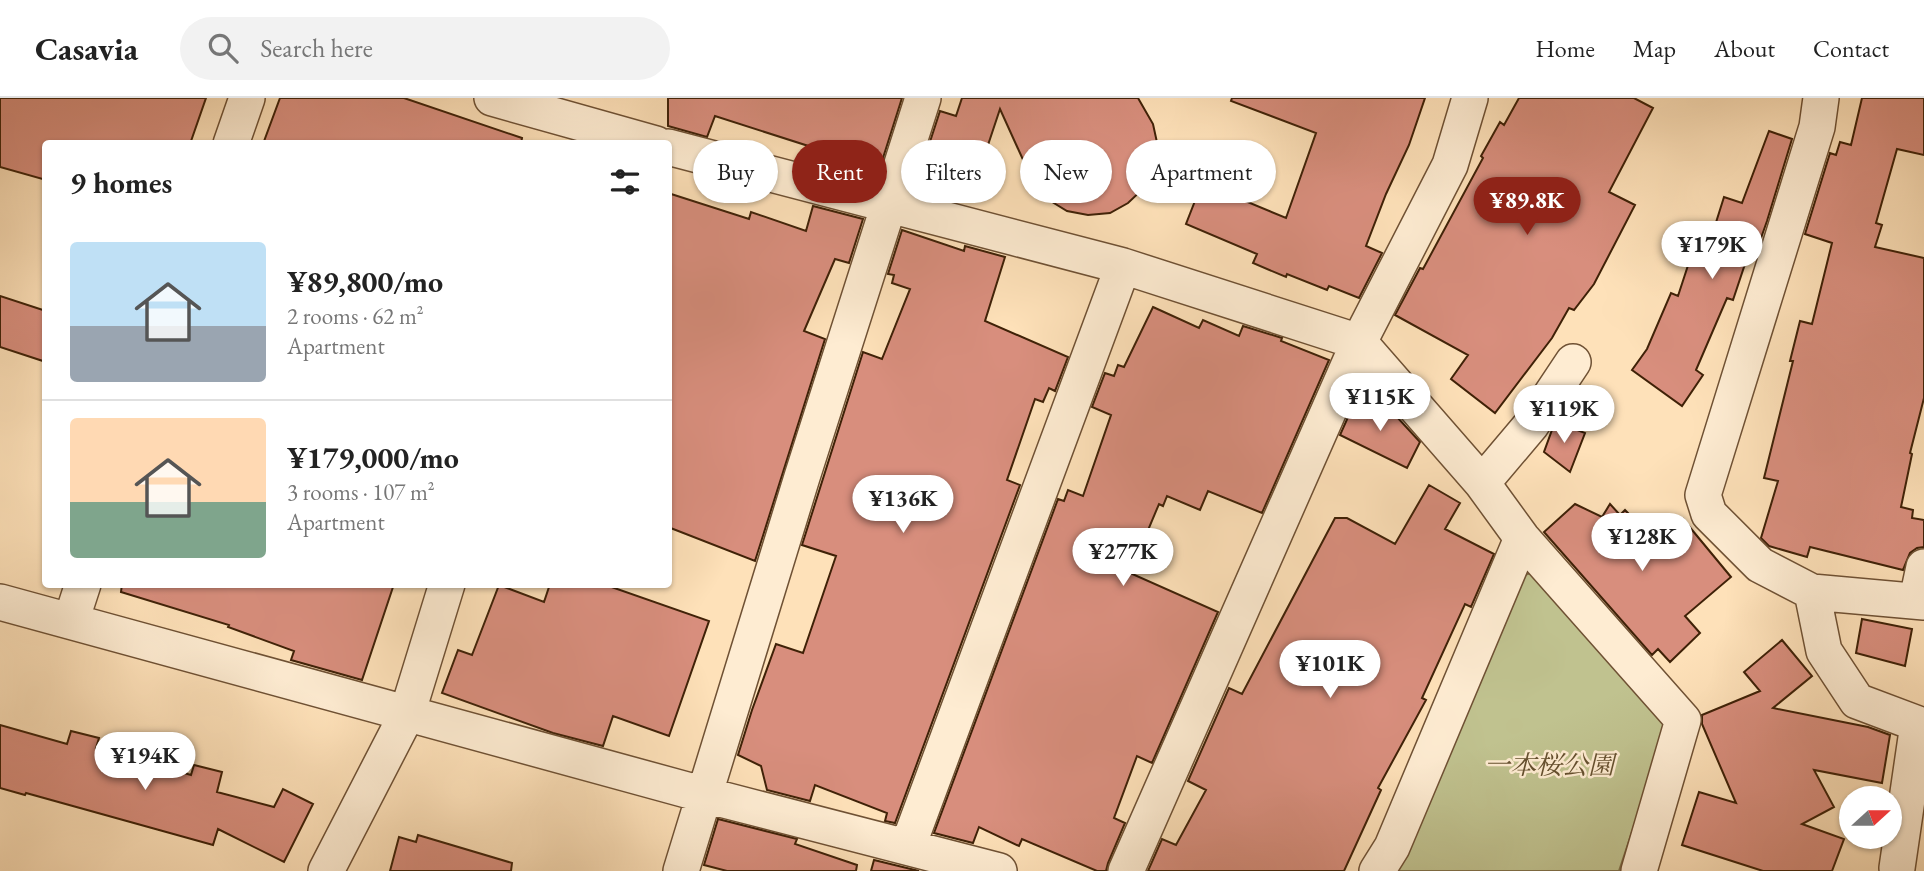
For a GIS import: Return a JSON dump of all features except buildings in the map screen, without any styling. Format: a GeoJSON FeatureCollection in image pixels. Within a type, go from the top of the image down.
{"type":"FeatureCollection","features":[{"type":"Feature","properties":{"kind":"street"},"geometry":{"type":"LineString","coordinates":[[232,140],[247,98]]}},
{"type":"Feature","properties":{"kind":"street"},"geometry":{"type":"LineString","coordinates":[[492,98],[589,122],[644,140]]}},
{"type":"Feature","properties":{"kind":"street"},"geometry":{"type":"LineString","coordinates":[[681,871],[923,98]]}},
{"type":"Feature","properties":{"kind":"street"},"geometry":{"type":"LineString","coordinates":[[1126,871],[1359,342],[1450,165],[1471,98]]}},
{"type":"Feature","properties":{"kind":"street"},"geometry":{"type":"LineString","coordinates":[[1821,98],[1817,128],[1703,495],[1709,514],[1760,565],[1812,592],[1922,590]]}},
{"type":"Feature","properties":{"kind":"street"},"geometry":{"type":"LineString","coordinates":[[672,148],[1123,266],[1359,342],[1482,483],[1522,538],[1683,720],[1639,871]]}},
{"type":"Feature","properties":{"kind":"street"},"geometry":{"type":"LineString","coordinates":[[908,846],[1123,266]]}},
{"type":"Feature","properties":{"kind":"street"},"geometry":{"type":"LineString","coordinates":[[1482,483],[1531,425],[1573,362]]}},
{"type":"Feature","properties":{"kind":"street"},"geometry":{"type":"LineString","coordinates":[[1377,871],[1396,839],[1522,538]]}},
{"type":"Feature","properties":{"kind":"street"},"geometry":{"type":"LineString","coordinates":[[71,621],[82,588]]}},
{"type":"Feature","properties":{"kind":"street"},"geometry":{"type":"LineString","coordinates":[[326,871],[407,714],[446,588]]}},
{"type":"Feature","properties":{"kind":"street"},"geometry":{"type":"LineString","coordinates":[[1812,592],[1824,651],[1857,701],[1918,724],[1897,868]]}},
{"type":"Feature","properties":{"kind":"street"},"geometry":{"type":"LineString","coordinates":[[0,602],[705,795],[999,871]]}},
{"type":"Feature","properties":{"kind":"green space","name":"一本桜公園"},"geometry":{"type":"Polygon","coordinates":[[[1536,572],[1668,724],[1619,871],[1396,871],[1520,576],[1536,572]]]}}]}
